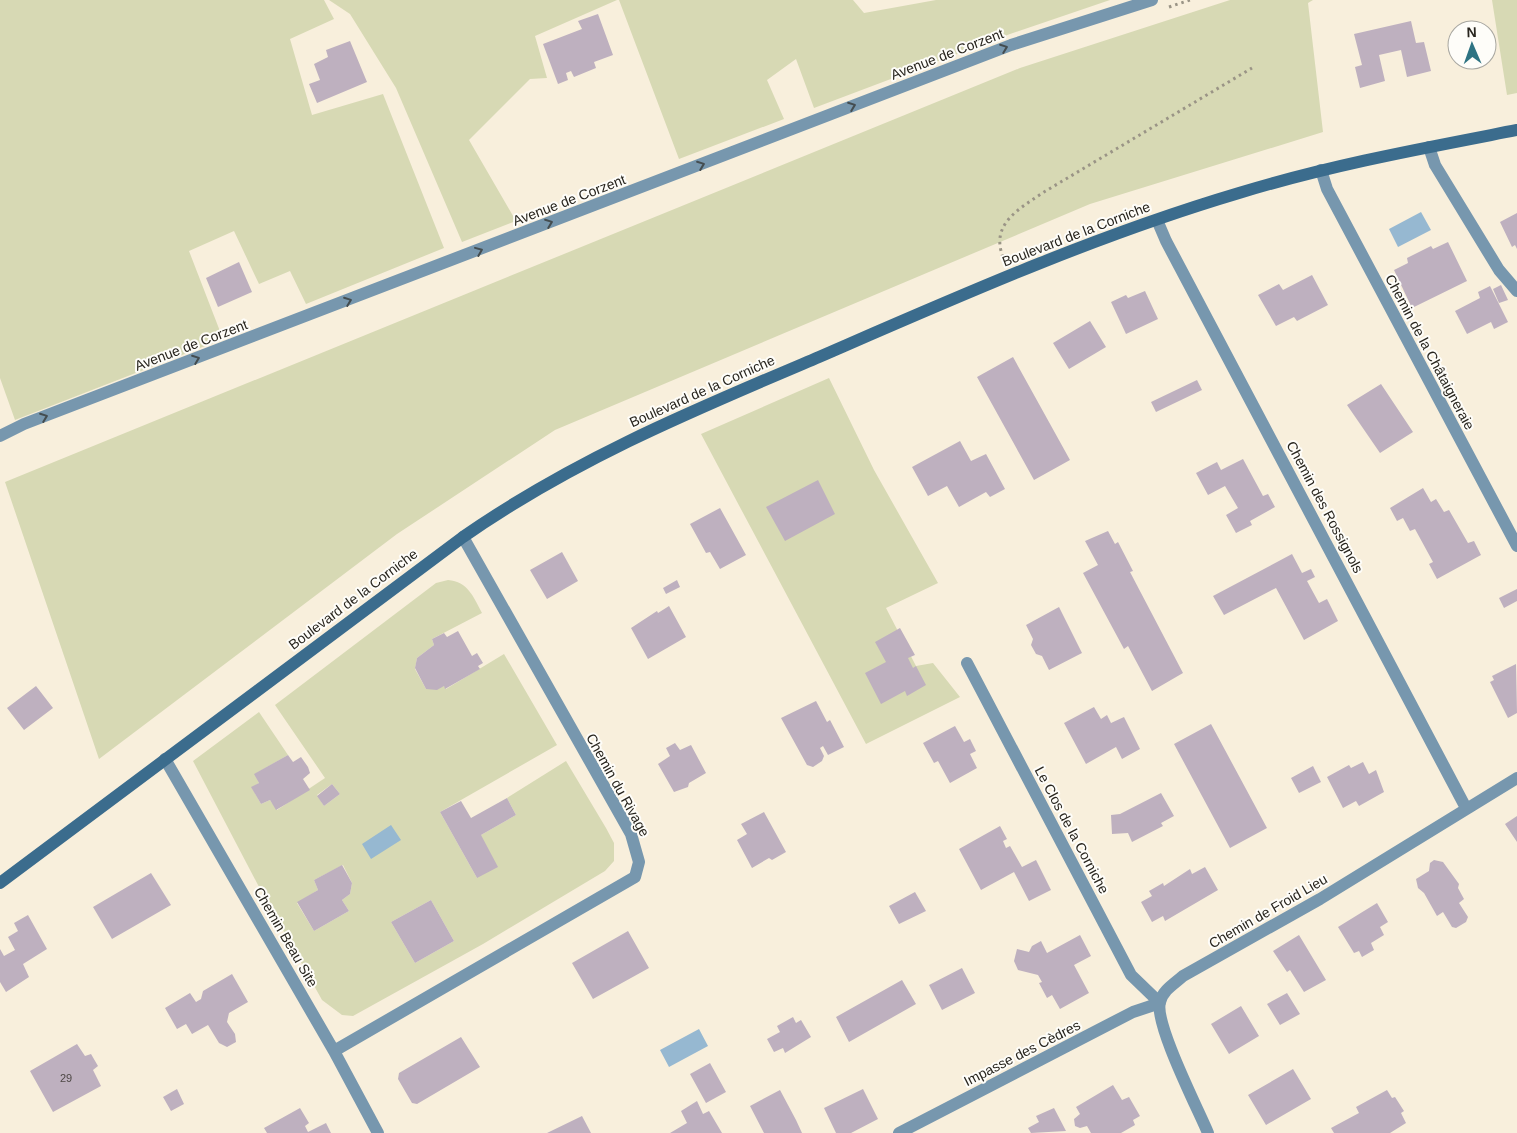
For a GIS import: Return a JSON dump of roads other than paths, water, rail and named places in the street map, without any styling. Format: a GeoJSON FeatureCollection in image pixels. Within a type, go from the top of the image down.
{"type":"FeatureCollection","features":[{"type":"Feature","properties":{"kind":"street","name":"Avenue de Corzent"},"geometry":{"type":"LineString","coordinates":[[0,436],[24,424],[1011,45],[1152,0]]}},
{"type":"Feature","properties":{"kind":"street","name":"Boulevard de la Corniche"},"geometry":{"type":"LineString","coordinates":[[0,883],[463,537],[507,506],[613,447],[1010,274],[1157,220],[1239,193],[1321,170],[1517,130]]}},
{"type":"Feature","properties":{"kind":"street"},"geometry":{"type":"LineString","coordinates":[[1430,147],[1435,164],[1494,262],[1517,291]]}},
{"type":"Feature","properties":{"kind":"street","name":"Chemin de la Châtaigneraie"},"geometry":{"type":"LineString","coordinates":[[1321,170],[1327,189],[1517,546]]}},
{"type":"Feature","properties":{"kind":"street","name":"Chemin des Rossignols"},"geometry":{"type":"LineString","coordinates":[[1157,220],[1166,241],[1466,808]]}},
{"type":"Feature","properties":{"kind":"street","name":"Chemin du Rivage"},"geometry":{"type":"LineString","coordinates":[[334,1051],[635,877],[640,862],[631,834],[463,537]]}},
{"type":"Feature","properties":{"kind":"street","name":"Le Clos de la Corniche"},"geometry":{"type":"LineString","coordinates":[[967,663],[1131,975],[1160,1003]]}},
{"type":"Feature","properties":{"kind":"street","name":"Chemin Beau Site"},"geometry":{"type":"LineString","coordinates":[[165,759],[334,1051],[378,1133]]}},
{"type":"Feature","properties":{"kind":"street","name":"Chemin de Froid Lieu"},"geometry":{"type":"LineString","coordinates":[[1160,1003],[1166,990],[1183,976],[1320,899],[1517,778]]}},
{"type":"Feature","properties":{"kind":"street"},"geometry":{"type":"LineString","coordinates":[[1160,1003],[1162,1025],[1208,1133]]}},
{"type":"Feature","properties":{"kind":"street","name":"Impasse des Cèdres"},"geometry":{"type":"LineString","coordinates":[[899,1133],[1133,1012],[1160,1003]]}},
{"type":"Feature","properties":{"kind":"water"},"geometry":{"type":"Polygon","coordinates":[[[1421,212],[1431,230],[1398,247],[1389,229],[1421,212]]]}},
{"type":"Feature","properties":{"kind":"water"},"geometry":{"type":"Polygon","coordinates":[[[391,825],[401,840],[371,859],[362,844],[391,825]]]}},
{"type":"Feature","properties":{"kind":"water"},"geometry":{"type":"Polygon","coordinates":[[[699,1029],[708,1046],[669,1067],[660,1050],[699,1029]]]}}]}
